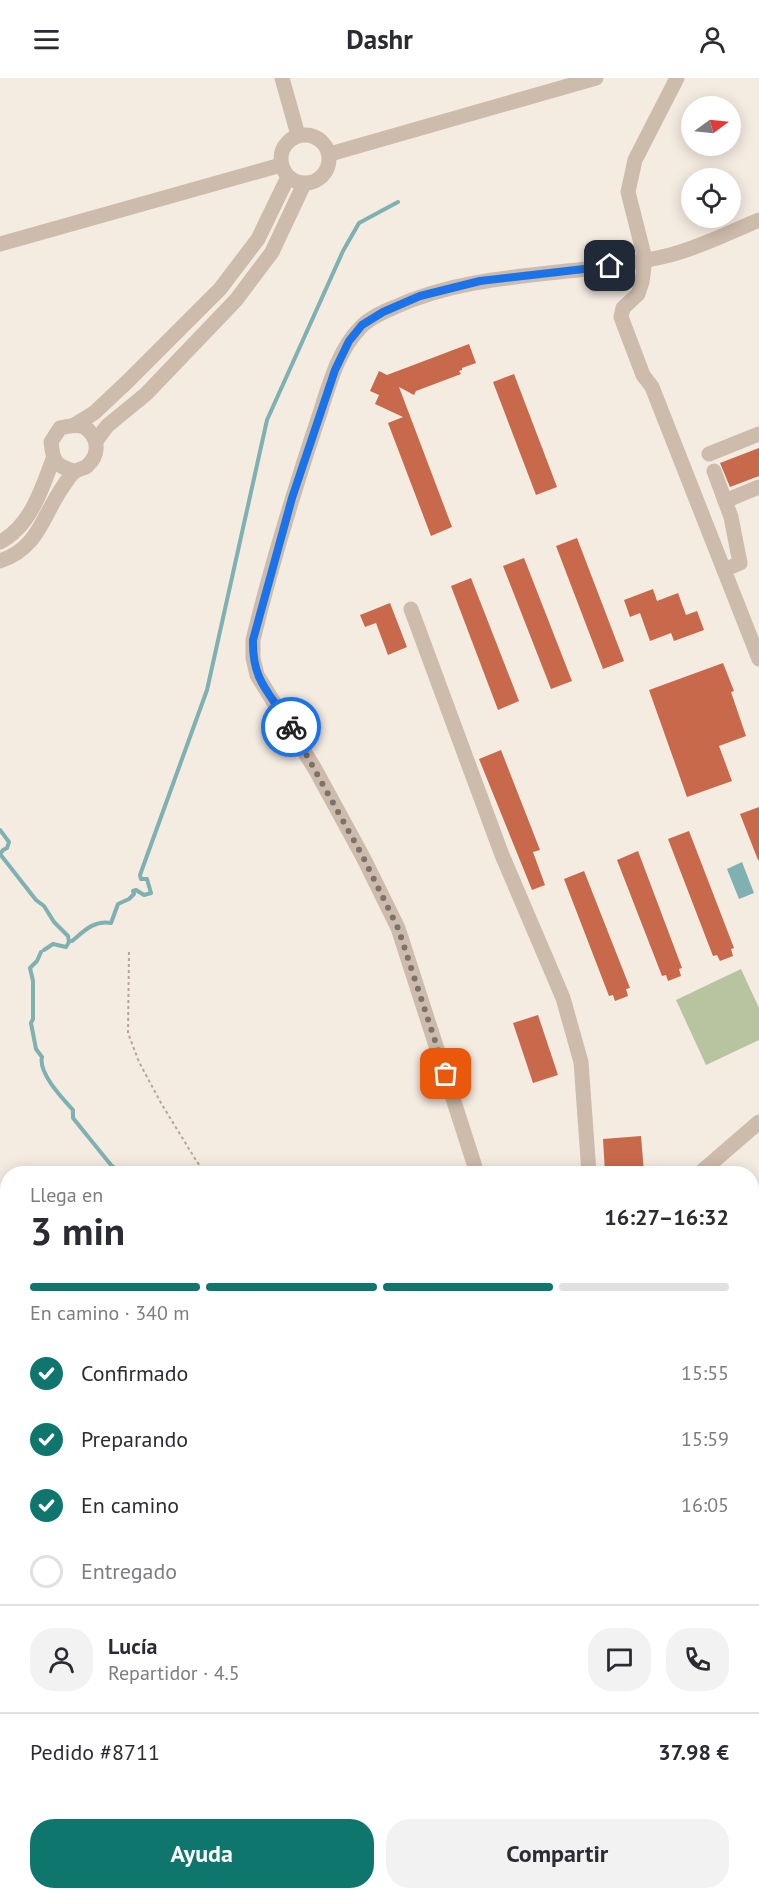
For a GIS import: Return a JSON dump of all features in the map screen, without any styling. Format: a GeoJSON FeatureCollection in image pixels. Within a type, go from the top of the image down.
{"type":"FeatureCollection","features":[{"type":"Feature","properties":{"kind":"street"},"geometry":{"type":"LineString","coordinates":[[282,78],[298,135]]}},
{"type":"Feature","properties":{"kind":"street"},"geometry":{"type":"LineString","coordinates":[[330,154],[596,78]]}},
{"type":"Feature","properties":{"kind":"street"},"geometry":{"type":"LineString","coordinates":[[677,78],[634,160],[628,192],[645,260],[638,294],[623,308],[621,317],[643,375],[652,387],[759,659]]}},
{"type":"Feature","properties":{"kind":"street"},"geometry":{"type":"LineString","coordinates":[[22,551],[6,539],[23,523],[41,492],[53,459],[51,442],[60,428],[76,424],[94,413],[220,289],[258,238],[285,171],[282,150],[289,140],[298,135],[309,134],[323,141],[330,154],[328,168],[320,179],[304,184],[272,252],[236,300],[146,394],[107,426],[96,441]]}},
{"type":"Feature","properties":{"kind":"street"},"geometry":{"type":"LineString","coordinates":[[0,244],[285,171],[304,184]]}},
{"type":"Feature","properties":{"kind":"street"},"geometry":{"type":"LineString","coordinates":[[475,1166],[398,928],[363,857],[315,769],[257,675],[253,658],[253,640],[292,498],[332,381],[349,341],[362,325],[383,312],[420,296],[480,281],[593,269],[671,255],[759,220]]}},
{"type":"Feature","properties":{"kind":"street"},"geometry":{"type":"LineString","coordinates":[[53,459],[62,468],[74,471],[87,467],[96,455],[96,441],[89,430],[76,424]]}},
{"type":"Feature","properties":{"kind":"street"},"geometry":{"type":"LineString","coordinates":[[709,454],[759,434]]}},
{"type":"Feature","properties":{"kind":"street"},"geometry":{"type":"LineString","coordinates":[[0,561],[22,551],[34,538],[54,500],[74,471]]}},
{"type":"Feature","properties":{"kind":"street"},"geometry":{"type":"LineString","coordinates":[[714,471],[731,517],[740,563],[724,570]]}},
{"type":"Feature","properties":{"kind":"street"},"geometry":{"type":"LineString","coordinates":[[695,496],[759,487]]}},
{"type":"Feature","properties":{"kind":"street"},"geometry":{"type":"LineString","coordinates":[[411,609],[502,855],[563,998],[580,1062],[588,1166]]}},
{"type":"Feature","properties":{"kind":"street"},"geometry":{"type":"LineString","coordinates":[[708,1166],[759,1122]]}},
{"type":"Feature","properties":{"kind":"path"},"geometry":{"type":"LineString","coordinates":[[129,952],[128,1033],[161,1103],[200,1166]]}},
{"type":"Feature","properties":{"kind":"green space"},"geometry":{"type":"Polygon","coordinates":[[[741,969],[759,1008],[759,1040],[706,1065],[676,1000],[741,969]]]}},
{"type":"Feature","properties":{"kind":"water"},"geometry":{"type":"Polygon","coordinates":[[[742,862],[754,893],[739,899],[727,869],[742,862]]]}},
{"type":"Feature","properties":{"kind":"building"},"geometry":{"type":"Polygon","coordinates":[[[469,344],[476,363],[462,368],[459,371],[461,374],[416,391],[414,395],[399,387],[452,527],[431,536],[388,423],[403,417],[375,404],[379,395],[370,391],[379,371],[387,375],[469,344]]]}},
{"type":"Feature","properties":{"kind":"building"},"geometry":{"type":"Polygon","coordinates":[[[514,374],[557,487],[536,495],[493,382],[514,374]]]}},
{"type":"Feature","properties":{"kind":"building"},"geometry":{"type":"Polygon","coordinates":[[[759,448],[759,476],[730,487],[720,463],[759,448]]]}},
{"type":"Feature","properties":{"kind":"building"},"geometry":{"type":"Polygon","coordinates":[[[577,538],[624,661],[603,669],[556,546],[577,538]]]}},
{"type":"Feature","properties":{"kind":"building"},"geometry":{"type":"Polygon","coordinates":[[[524,558],[572,681],[551,689],[503,566],[524,558]]]}},
{"type":"Feature","properties":{"kind":"building"},"geometry":{"type":"Polygon","coordinates":[[[471,578],[519,701],[498,710],[451,586],[471,578]]]}},
{"type":"Feature","properties":{"kind":"building"},"geometry":{"type":"Polygon","coordinates":[[[653,589],[657,601],[678,593],[686,615],[697,611],[704,630],[674,641],[671,633],[650,641],[640,613],[630,617],[624,600],[653,589]]]}},
{"type":"Feature","properties":{"kind":"building"},"geometry":{"type":"Polygon","coordinates":[[[390,603],[407,647],[388,655],[376,623],[365,627],[360,615],[390,603]]]}},
{"type":"Feature","properties":{"kind":"building"},"geometry":{"type":"Polygon","coordinates":[[[723,663],[734,691],[731,692],[746,736],[719,746],[732,781],[687,797],[649,690],[723,663]]]}},
{"type":"Feature","properties":{"kind":"building"},"geometry":{"type":"Polygon","coordinates":[[[501,750],[540,850],[533,852],[545,885],[532,890],[479,759],[501,750]]]}},
{"type":"Feature","properties":{"kind":"building"},"geometry":{"type":"Polygon","coordinates":[[[759,807],[759,860],[758,860],[740,814],[759,807]]]}},
{"type":"Feature","properties":{"kind":"building"},"geometry":{"type":"Polygon","coordinates":[[[689,831],[734,948],[731,949],[733,956],[720,961],[717,955],[713,956],[668,839],[689,831]]]}},
{"type":"Feature","properties":{"kind":"building"},"geometry":{"type":"Polygon","coordinates":[[[638,851],[682,968],[679,969],[681,976],[668,981],[666,975],[662,976],[617,860],[638,851]]]}},
{"type":"Feature","properties":{"kind":"building"},"geometry":{"type":"Polygon","coordinates":[[[584,871],[630,988],[626,989],[628,996],[615,1001],[613,995],[609,996],[564,879],[584,871]]]}},
{"type":"Feature","properties":{"kind":"building"},"geometry":{"type":"Polygon","coordinates":[[[538,1015],[558,1075],[533,1083],[513,1023],[538,1015]]]}},
{"type":"Feature","properties":{"kind":"building"},"geometry":{"type":"Polygon","coordinates":[[[641,1136],[643,1166],[605,1166],[603,1139],[641,1136]]]}},
{"type":"Feature","properties":{"kind":"waterway"},"geometry":{"type":"LineString","coordinates":[[72,941],[94,925],[111,923],[118,904],[129,899],[134,894],[133,891],[136,890],[144,895],[151,893],[147,879],[141,879],[140,875],[207,690],[267,420],[343,251],[359,223],[398,202]]}},
{"type":"Feature","properties":{"kind":"waterway"},"geometry":{"type":"LineString","coordinates":[[0,830],[9,842],[7,848],[0,854],[36,900],[44,906],[54,922],[68,936],[69,942],[66,947],[53,944],[44,950]]}},
{"type":"Feature","properties":{"kind":"waterway"},"geometry":{"type":"LineString","coordinates":[[41,952],[37,961],[30,968],[33,981],[33,1019],[31,1023],[36,1049],[42,1057],[47,1078],[73,1110],[73,1118],[112,1166]]}},
{"type":"Feature","properties":{"kind":"way so far"},"geometry":{"type":"LineString","coordinates":[[291,727],[363,857],[398,928],[446,1074]]}},
{"type":"Feature","properties":{"kind":"route"},"geometry":{"type":"LineString","coordinates":[[291,727],[257,675],[253,658],[253,640],[292,498],[335,370],[349,341],[362,325],[383,312],[420,296],[480,281],[610,266]]}}]}
